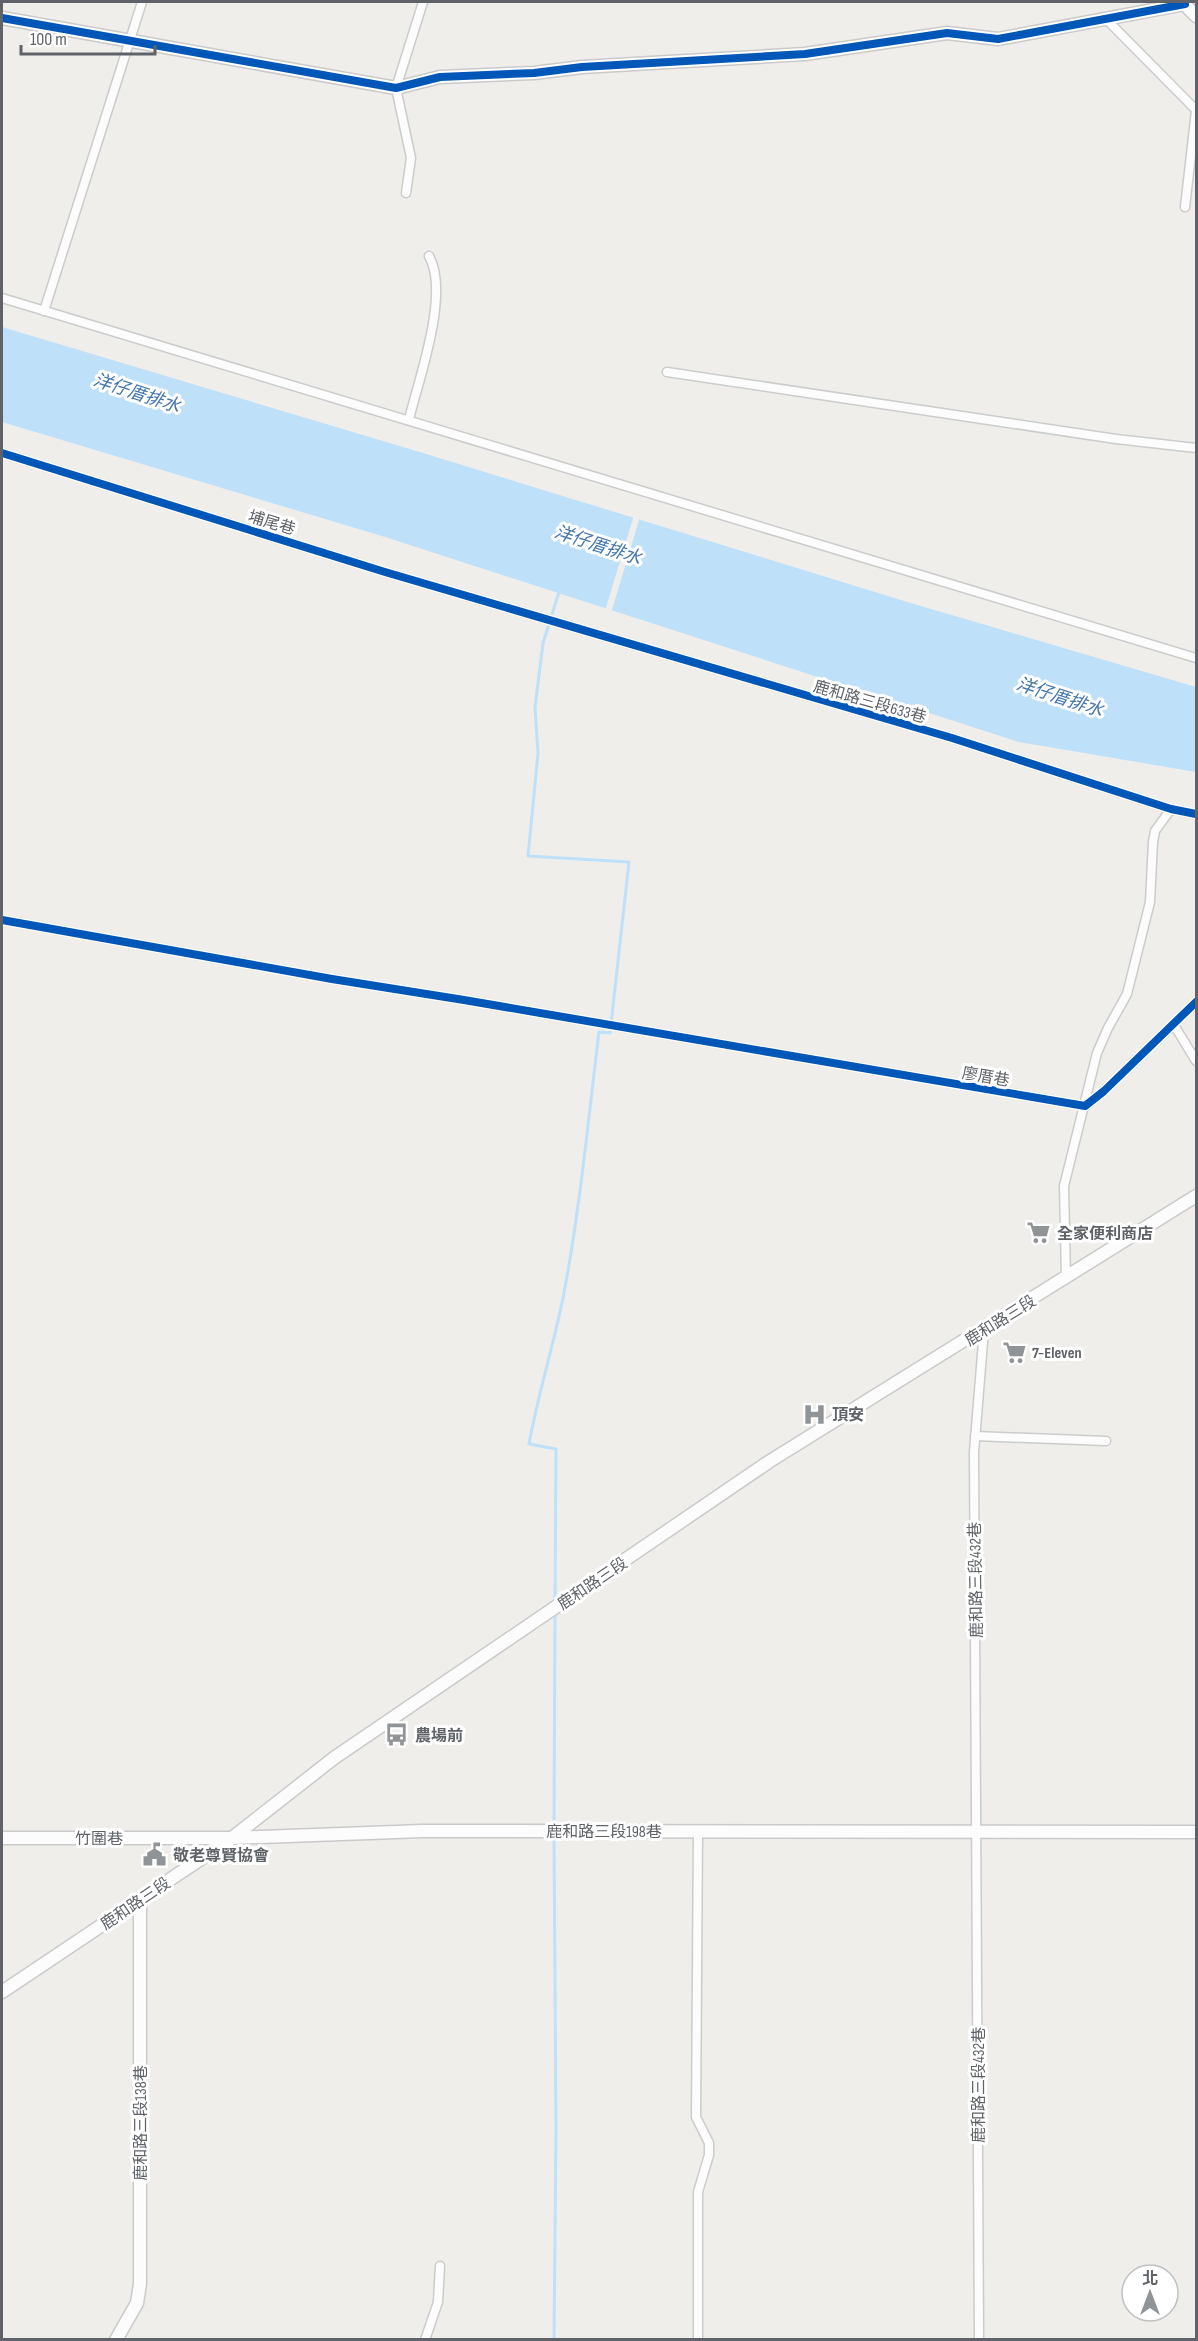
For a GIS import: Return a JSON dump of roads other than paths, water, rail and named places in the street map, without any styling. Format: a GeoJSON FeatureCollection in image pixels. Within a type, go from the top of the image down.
{"type":"FeatureCollection","features":[{"type":"Feature","properties":{"kind":"street"},"geometry":{"type":"LineString","coordinates":[[44,311],[142,2]]}},
{"type":"Feature","properties":{"kind":"street"},"geometry":{"type":"LineString","coordinates":[[406,193],[411,158],[396,88],[423,2]]}},
{"type":"Feature","properties":{"kind":"street"},"geometry":{"type":"LineString","coordinates":[[2,18],[396,88],[440,77],[534,73],[582,67],[805,54],[947,33],[998,39],[1184,3],[1197,16]]}},
{"type":"Feature","properties":{"kind":"street"},"geometry":{"type":"LineString","coordinates":[[1105,18],[1197,110],[1185,207]]}},
{"type":"Feature","properties":{"kind":"street"},"geometry":{"type":"LineString","coordinates":[[409,419],[435,314],[434,266],[429,256]]}},
{"type":"Feature","properties":{"kind":"street"},"geometry":{"type":"LineString","coordinates":[[2,298],[1197,658]]}},
{"type":"Feature","properties":{"kind":"street"},"geometry":{"type":"LineString","coordinates":[[667,372],[1116,439],[1197,448]]}},
{"type":"Feature","properties":{"kind":"street","name":"埔尾巷"},"geometry":{"type":"LineString","coordinates":[[2,453],[385,572],[536,615]]}},
{"type":"Feature","properties":{"kind":"street","name":"鹿和路三段633巷"},"geometry":{"type":"LineString","coordinates":[[536,615],[952,738],[1171,810],[1197,814]]}},
{"type":"Feature","properties":{"kind":"street"},"geometry":{"type":"LineString","coordinates":[[1066,1278],[1064,1186],[1097,1053],[1127,994],[1150,902],[1155,831],[1171,810]]}},
{"type":"Feature","properties":{"kind":"street","name":"廖厝巷"},"geometry":{"type":"LineString","coordinates":[[2,920],[332,980],[476,1002],[1085,1106]]}},
{"type":"Feature","properties":{"kind":"street"},"geometry":{"type":"LineString","coordinates":[[1085,1106],[1104,1091],[1197,1002]]}},
{"type":"Feature","properties":{"kind":"street"},"geometry":{"type":"LineString","coordinates":[[1174,1024],[1197,1061]]}},
{"type":"Feature","properties":{"kind":"street","name":"鹿和路三段"},"geometry":{"type":"LineString","coordinates":[[2,1992],[232,1838],[334,1758],[755,1472],[1197,1196]]}},
{"type":"Feature","properties":{"kind":"street","name":"鹿和路三段432巷"},"geometry":{"type":"LineString","coordinates":[[979,2340],[975,1436],[984,1330]]}},
{"type":"Feature","properties":{"kind":"street"},"geometry":{"type":"LineString","coordinates":[[975,1436],[1106,1441]]}},
{"type":"Feature","properties":{"kind":"street","name":"鹿和路三段198巷"},"geometry":{"type":"LineString","coordinates":[[232,1838],[380,1831],[976,1831]]}},
{"type":"Feature","properties":{"kind":"street"},"geometry":{"type":"LineString","coordinates":[[698,1831],[696,2117],[709,2143],[709,2155],[698,2192],[698,2340]]}},
{"type":"Feature","properties":{"kind":"street"},"geometry":{"type":"LineString","coordinates":[[976,1831],[1197,1832]]}},
{"type":"Feature","properties":{"kind":"street","name":"竹圍巷"},"geometry":{"type":"LineString","coordinates":[[2,1838],[232,1838]]}},
{"type":"Feature","properties":{"kind":"street","name":"鹿和路三段138巷"},"geometry":{"type":"LineString","coordinates":[[116,2340],[137,2303],[140,2284],[140,1900]]}},
{"type":"Feature","properties":{"kind":"street"},"geometry":{"type":"LineString","coordinates":[[425,2340],[438,2302],[440,2266]]}},
{"type":"Feature","properties":{"kind":"water","name":"洋仔厝排水"},"geometry":{"type":"Polygon","coordinates":[[[2,327],[914,604],[1196,687],[1196,772],[1019,742],[385,537],[2,422],[2,327]]]}},
{"type":"Feature","properties":{"kind":"waterway"},"geometry":{"type":"LineString","coordinates":[[555,1603],[556,1449],[529,1444],[569,1265],[599,1032],[610,1033],[629,862],[528,856],[538,753],[535,707],[543,643],[560,589]]}},
{"type":"Feature","properties":{"kind":"waterway"},"geometry":{"type":"LineString","coordinates":[[554,1828],[555,1612]]}},
{"type":"Feature","properties":{"kind":"waterway"},"geometry":{"type":"LineString","coordinates":[[554,1834],[556,2131],[554,2340]]}},
{"type":"Feature","properties":{"kind":"place","name":"全家便利商店"},"geometry":{"type":"Point","coordinates":[1039,1233]}},
{"type":"Feature","properties":{"kind":"place","name":"7-Eleven"},"geometry":{"type":"Point","coordinates":[1014,1352]}},
{"type":"Feature","properties":{"kind":"place","name":"頂安"},"geometry":{"type":"Point","coordinates":[814,1414]}},
{"type":"Feature","properties":{"kind":"place","name":"農場前"},"geometry":{"type":"Point","coordinates":[397,1735]}},
{"type":"Feature","properties":{"kind":"place","name":"敬老尊賢協會"},"geometry":{"type":"Point","coordinates":[155,1855]}}]}
